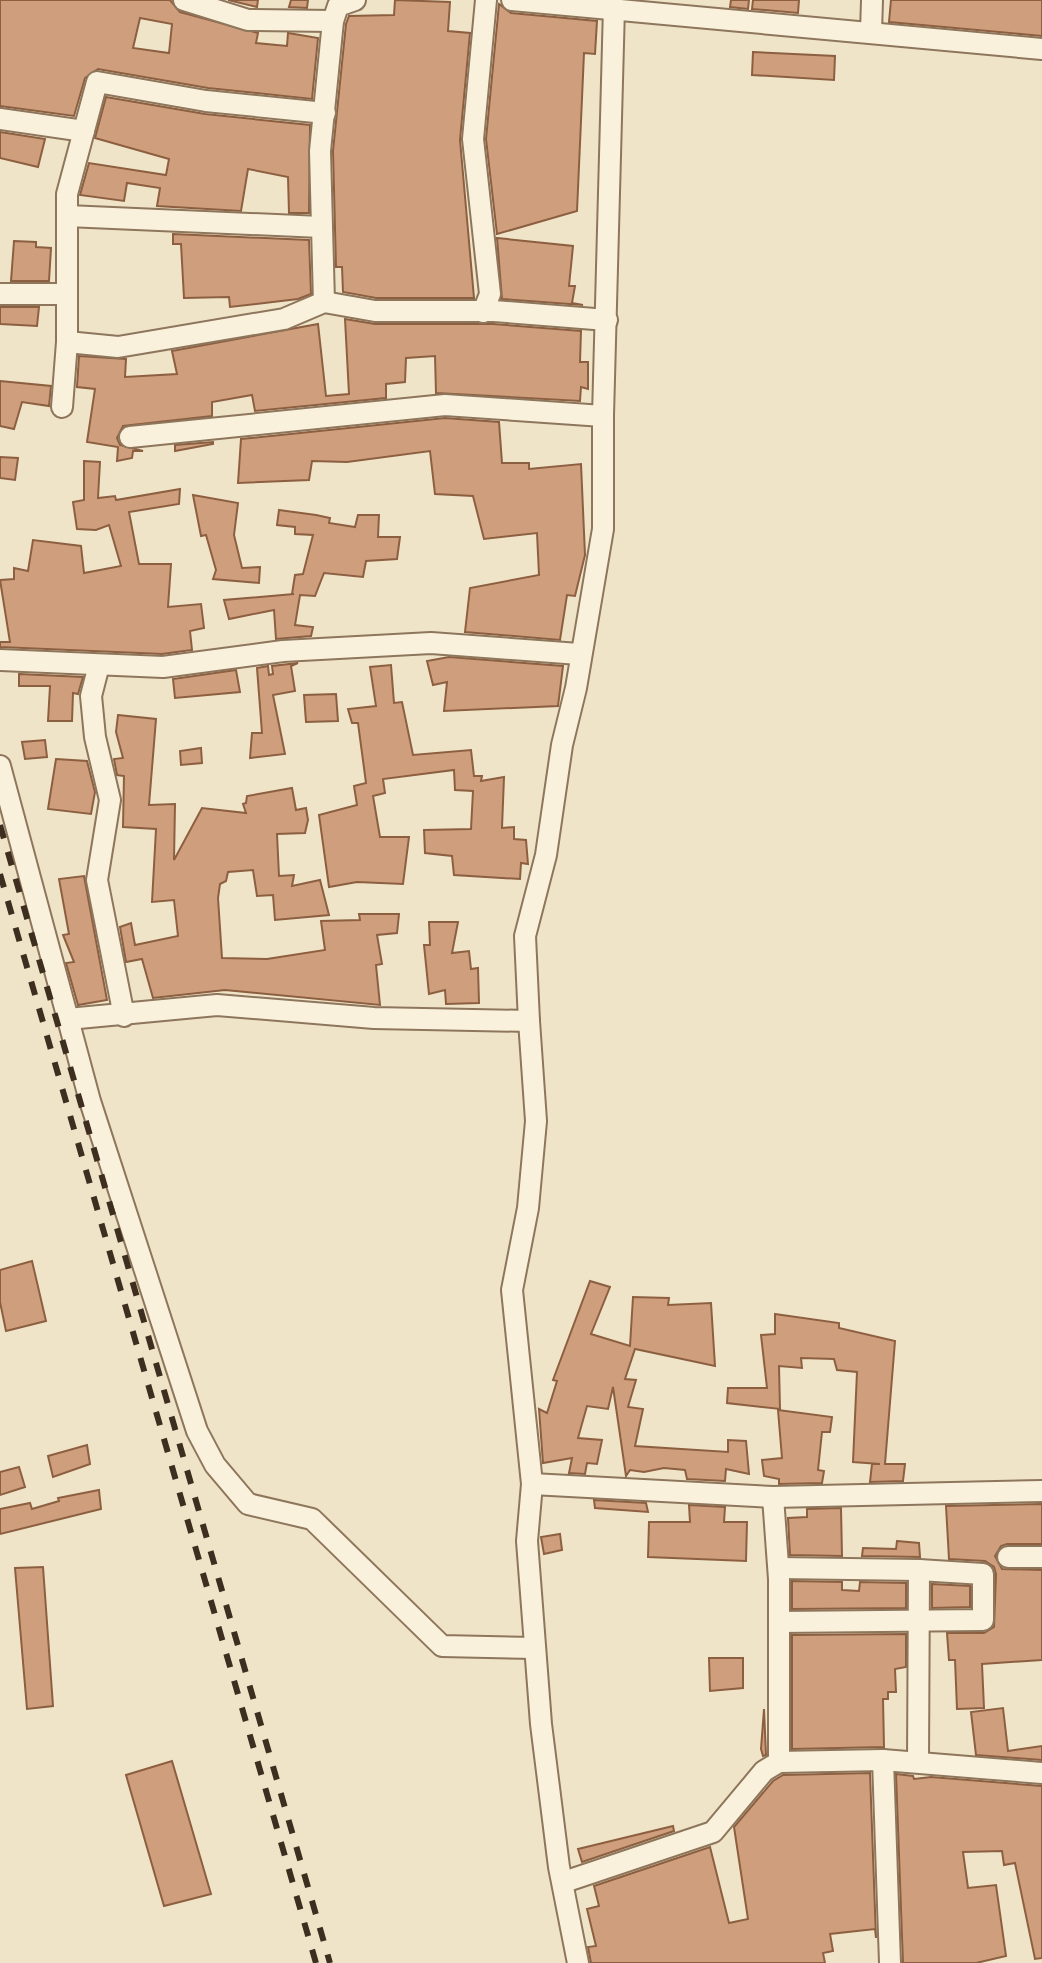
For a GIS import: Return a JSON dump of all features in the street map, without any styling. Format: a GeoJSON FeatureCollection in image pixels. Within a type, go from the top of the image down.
{"type":"FeatureCollection","features":[{"type":"Feature","properties":{"kind":"street"},"geometry":{"type":"LineString","coordinates":[[184,0],[248,20],[333,21]]}},
{"type":"Feature","properties":{"kind":"street"},"geometry":{"type":"LineString","coordinates":[[324,302],[320,151],[333,21],[338,6],[355,0]]}},
{"type":"Feature","properties":{"kind":"street"},"geometry":{"type":"LineString","coordinates":[[483,312],[490,294],[473,139],[486,0]]}},
{"type":"Feature","properties":{"kind":"street"},"geometry":{"type":"LineString","coordinates":[[512,0],[614,7],[1042,49]]}},
{"type":"Feature","properties":{"kind":"street"},"geometry":{"type":"LineString","coordinates":[[871,32],[872,0]]}},
{"type":"Feature","properties":{"kind":"street"},"geometry":{"type":"LineString","coordinates":[[578,1963],[541,1724],[527,1541],[532,1484],[512,1290],[528,1208],[536,1121],[525,936],[546,855],[603,529],[614,7]]}},
{"type":"Feature","properties":{"kind":"street"},"geometry":{"type":"LineString","coordinates":[[62,407],[67,342],[67,194],[97,82],[206,101],[325,113]]}},
{"type":"Feature","properties":{"kind":"street"},"geometry":{"type":"LineString","coordinates":[[0,119],[84,131]]}},
{"type":"Feature","properties":{"kind":"street"},"geometry":{"type":"LineString","coordinates":[[67,216],[321,227]]}},
{"type":"Feature","properties":{"kind":"street"},"geometry":{"type":"LineString","coordinates":[[0,294],[67,294]]}},
{"type":"Feature","properties":{"kind":"street"},"geometry":{"type":"LineString","coordinates":[[67,342],[118,347],[284,319],[324,302],[375,311],[483,312],[607,320]]}},
{"type":"Feature","properties":{"kind":"street"},"geometry":{"type":"LineString","coordinates":[[130,437],[445,405],[603,416]]}},
{"type":"Feature","properties":{"kind":"street"},"geometry":{"type":"LineString","coordinates":[[0,660],[163,667],[283,651],[431,643],[579,654]]}},
{"type":"Feature","properties":{"kind":"street"},"geometry":{"type":"LineString","coordinates":[[99,665],[91,696],[110,800],[97,880],[124,1016]]}},
{"type":"Feature","properties":{"kind":"street"},"geometry":{"type":"LineString","coordinates":[[0,766],[90,1101],[197,1431],[215,1465],[248,1504],[312,1519],[442,1646],[535,1648]]}},
{"type":"Feature","properties":{"kind":"street"},"geometry":{"type":"LineString","coordinates":[[68,1019],[217,1005],[374,1018],[529,1021]]}},
{"type":"Feature","properties":{"kind":"street"},"geometry":{"type":"LineString","coordinates":[[532,1484],[773,1497],[1042,1491]]}},
{"type":"Feature","properties":{"kind":"street"},"geometry":{"type":"LineString","coordinates":[[773,1497],[779,1568],[779,1762]]}},
{"type":"Feature","properties":{"kind":"street"},"geometry":{"type":"LineString","coordinates":[[1008,1557],[1042,1557]]}},
{"type":"Feature","properties":{"kind":"street"},"geometry":{"type":"LineString","coordinates":[[779,1568],[983,1574],[983,1620],[779,1622]]}},
{"type":"Feature","properties":{"kind":"street"},"geometry":{"type":"LineString","coordinates":[[918,1762],[919,1570]]}},
{"type":"Feature","properties":{"kind":"street"},"geometry":{"type":"LineString","coordinates":[[564,1882],[713,1832],[764,1771],[779,1762],[883,1760],[1042,1773]]}},
{"type":"Feature","properties":{"kind":"street"},"geometry":{"type":"LineString","coordinates":[[883,1760],[890,1963]]}},
{"type":"Feature","properties":{"kind":"building"},"geometry":{"type":"Polygon","coordinates":[[[0,0],[170,0],[180,12],[258,33],[256,43],[287,46],[288,33],[318,38],[312,99],[208,88],[98,69],[85,78],[74,116],[0,106],[0,0]],[[140,18],[133,48],[169,53],[172,24],[140,18]]]}},
{"type":"Feature","properties":{"kind":"building"},"geometry":{"type":"Polygon","coordinates":[[[228,0],[258,0],[257,7],[228,0]]]}},
{"type":"Feature","properties":{"kind":"building"},"geometry":{"type":"Polygon","coordinates":[[[291,0],[308,0],[307,8],[289,7],[291,0]]]}},
{"type":"Feature","properties":{"kind":"building"},"geometry":{"type":"Polygon","coordinates":[[[395,0],[450,2],[448,31],[470,33],[460,140],[474,298],[376,298],[343,292],[342,267],[336,267],[333,151],[346,24],[349,16],[394,15],[395,0]]]}},
{"type":"Feature","properties":{"kind":"building"},"geometry":{"type":"Polygon","coordinates":[[[731,0],[749,0],[748,9],[730,7],[731,0]]]}},
{"type":"Feature","properties":{"kind":"building"},"geometry":{"type":"Polygon","coordinates":[[[753,0],[799,0],[798,13],[752,9],[753,0]]]}},
{"type":"Feature","properties":{"kind":"building"},"geometry":{"type":"Polygon","coordinates":[[[891,0],[1042,0],[1042,36],[889,22],[891,0]]]}},
{"type":"Feature","properties":{"kind":"building"},"geometry":{"type":"Polygon","coordinates":[[[499,4],[511,13],[597,21],[595,54],[584,53],[577,211],[497,234],[486,139],[499,4]]]}},
{"type":"Feature","properties":{"kind":"building"},"geometry":{"type":"Polygon","coordinates":[[[753,52],[835,56],[834,80],[752,75],[753,52]]]}},
{"type":"Feature","properties":{"kind":"building"},"geometry":{"type":"Polygon","coordinates":[[[106,97],[205,114],[310,125],[309,213],[289,213],[288,177],[248,169],[241,211],[157,206],[160,188],[127,183],[124,201],[80,195],[89,163],[166,175],[169,159],[95,138],[106,97]]]}},
{"type":"Feature","properties":{"kind":"building"},"geometry":{"type":"Polygon","coordinates":[[[0,132],[45,139],[38,167],[0,158],[0,132]]]}},
{"type":"Feature","properties":{"kind":"building"},"geometry":{"type":"Polygon","coordinates":[[[173,234],[309,240],[311,294],[298,299],[230,307],[229,297],[184,298],[181,244],[173,244],[173,234]]]}},
{"type":"Feature","properties":{"kind":"building"},"geometry":{"type":"Polygon","coordinates":[[[497,238],[573,246],[569,286],[575,286],[572,303],[583,305],[502,299],[497,238]]]}},
{"type":"Feature","properties":{"kind":"building"},"geometry":{"type":"Polygon","coordinates":[[[14,241],[36,242],[36,247],[51,248],[49,281],[11,281],[14,241]]]}},
{"type":"Feature","properties":{"kind":"building"},"geometry":{"type":"Polygon","coordinates":[[[0,307],[39,307],[37,326],[0,324],[0,307]]]}},
{"type":"Feature","properties":{"kind":"building"},"geometry":{"type":"Polygon","coordinates":[[[345,319],[375,324],[493,324],[581,331],[580,362],[588,362],[588,389],[581,387],[580,401],[436,393],[435,356],[406,358],[405,382],[386,384],[386,398],[255,411],[252,395],[212,402],[212,416],[123,426],[117,438],[120,445],[143,451],[133,451],[132,458],[117,461],[118,447],[87,442],[95,389],[77,387],[79,356],[126,359],[125,377],[177,374],[172,351],[318,324],[326,396],[349,394],[345,319]]]}},
{"type":"Feature","properties":{"kind":"building"},"geometry":{"type":"Polygon","coordinates":[[[0,381],[51,386],[49,406],[22,402],[14,429],[0,426],[0,381]]]}},
{"type":"Feature","properties":{"kind":"building"},"geometry":{"type":"Polygon","coordinates":[[[445,418],[499,422],[502,463],[529,463],[529,469],[581,464],[585,555],[575,596],[567,595],[560,640],[465,632],[470,588],[539,575],[537,533],[484,539],[473,496],[435,494],[430,451],[347,462],[312,461],[309,480],[238,483],[241,439],[445,418]]]}},
{"type":"Feature","properties":{"kind":"building"},"geometry":{"type":"Polygon","coordinates":[[[213,444],[175,451],[175,445],[213,444]]]}},
{"type":"Feature","properties":{"kind":"building"},"geometry":{"type":"Polygon","coordinates":[[[0,457],[18,458],[15,480],[0,478],[0,457]]]}},
{"type":"Feature","properties":{"kind":"building"},"geometry":{"type":"Polygon","coordinates":[[[84,461],[100,462],[98,498],[115,496],[116,500],[180,489],[179,504],[129,512],[139,564],[171,564],[168,607],[201,604],[204,628],[190,631],[192,650],[162,654],[0,647],[0,642],[10,642],[0,580],[14,579],[14,568],[28,571],[33,540],[81,546],[84,573],[121,566],[109,525],[96,530],[77,529],[73,502],[84,500],[84,461]]]}},
{"type":"Feature","properties":{"kind":"building"},"geometry":{"type":"Polygon","coordinates":[[[193,495],[238,503],[234,535],[242,568],[260,567],[259,583],[213,579],[216,570],[206,535],[201,536],[193,495]]]}},
{"type":"Feature","properties":{"kind":"building"},"geometry":{"type":"Polygon","coordinates":[[[279,510],[330,518],[329,523],[355,527],[358,515],[379,515],[378,537],[400,537],[397,559],[366,561],[363,577],[324,573],[315,596],[300,595],[295,625],[313,627],[311,636],[276,639],[274,610],[229,619],[224,600],[294,594],[295,575],[303,574],[313,535],[295,534],[295,527],[277,525],[279,510]]]}},
{"type":"Feature","properties":{"kind":"building"},"geometry":{"type":"Polygon","coordinates":[[[449,657],[563,666],[558,706],[444,711],[447,682],[433,685],[427,661],[449,657]]]}},
{"type":"Feature","properties":{"kind":"building"},"geometry":{"type":"Polygon","coordinates":[[[298,663],[291,666],[295,691],[273,695],[285,754],[250,758],[252,733],[262,733],[257,668],[268,666],[269,675],[273,674],[272,666],[298,663]]]}},
{"type":"Feature","properties":{"kind":"building"},"geometry":{"type":"Polygon","coordinates":[[[391,665],[394,703],[402,702],[413,755],[471,750],[474,776],[482,776],[481,781],[504,777],[502,828],[514,827],[514,839],[526,840],[528,864],[521,863],[520,879],[454,875],[452,856],[425,853],[424,830],[471,829],[473,791],[455,790],[454,770],[383,779],[385,793],[373,796],[380,837],[409,837],[403,884],[357,882],[329,887],[319,815],[357,805],[354,786],[366,783],[358,723],[352,723],[348,709],[376,706],[370,667],[391,665]]]}},
{"type":"Feature","properties":{"kind":"building"},"geometry":{"type":"Polygon","coordinates":[[[236,670],[240,692],[175,698],[173,679],[236,670]]]}},
{"type":"Feature","properties":{"kind":"building"},"geometry":{"type":"Polygon","coordinates":[[[19,674],[83,677],[78,694],[73,693],[72,721],[48,721],[50,686],[19,686],[19,674]]]}},
{"type":"Feature","properties":{"kind":"building"},"geometry":{"type":"Polygon","coordinates":[[[336,694],[338,721],[306,722],[304,695],[336,694]]]}},
{"type":"Feature","properties":{"kind":"building"},"geometry":{"type":"Polygon","coordinates":[[[118,715],[156,719],[149,805],[175,804],[174,860],[202,808],[246,813],[243,804],[247,796],[292,788],[296,810],[306,808],[308,820],[305,833],[277,834],[279,876],[294,875],[292,886],[320,880],[329,915],[275,920],[273,895],[257,896],[253,870],[228,872],[226,881],[220,884],[218,898],[222,958],[267,959],[325,950],[321,921],[360,920],[359,914],[399,914],[397,933],[377,935],[382,964],[376,965],[380,1005],[225,990],[153,998],[142,959],[126,962],[120,927],[131,923],[135,945],[178,936],[174,900],[152,902],[156,829],[123,827],[124,776],[117,775],[114,759],[123,758],[116,732],[118,715]]]}},
{"type":"Feature","properties":{"kind":"building"},"geometry":{"type":"Polygon","coordinates":[[[45,740],[47,757],[25,759],[22,742],[45,740]]]}},
{"type":"Feature","properties":{"kind":"building"},"geometry":{"type":"Polygon","coordinates":[[[201,748],[202,763],[181,765],[180,751],[201,748]]]}},
{"type":"Feature","properties":{"kind":"building"},"geometry":{"type":"Polygon","coordinates":[[[56,759],[87,761],[95,792],[91,814],[48,809],[56,759]]]}},
{"type":"Feature","properties":{"kind":"building"},"geometry":{"type":"Polygon","coordinates":[[[84,876],[107,1000],[78,1005],[66,963],[74,962],[63,935],[69,934],[59,879],[84,876]]]}},
{"type":"Feature","properties":{"kind":"building"},"geometry":{"type":"Polygon","coordinates":[[[429,922],[458,922],[452,953],[469,951],[471,969],[478,968],[479,1003],[446,1004],[445,990],[429,994],[424,945],[430,945],[429,922]]]}},
{"type":"Feature","properties":{"kind":"building"},"geometry":{"type":"Polygon","coordinates":[[[32,1261],[46,1321],[6,1331],[0,1302],[0,1270],[32,1261]]]}},
{"type":"Feature","properties":{"kind":"building"},"geometry":{"type":"Polygon","coordinates":[[[590,1281],[610,1287],[591,1334],[630,1346],[633,1297],[669,1298],[668,1305],[711,1303],[715,1366],[635,1349],[625,1379],[636,1380],[628,1407],[643,1409],[635,1446],[728,1452],[728,1440],[746,1441],[749,1474],[726,1469],[725,1481],[687,1479],[685,1470],[664,1468],[644,1472],[630,1470],[626,1476],[613,1387],[608,1409],[587,1406],[578,1438],[602,1440],[597,1464],[587,1463],[585,1474],[569,1473],[572,1458],[543,1463],[539,1409],[547,1413],[557,1381],[553,1380],[590,1281]]]}},
{"type":"Feature","properties":{"kind":"building"},"geometry":{"type":"Polygon","coordinates":[[[775,1314],[839,1323],[839,1328],[895,1341],[885,1464],[905,1464],[903,1481],[870,1482],[872,1464],[880,1464],[853,1462],[857,1372],[837,1370],[834,1359],[801,1358],[802,1368],[779,1366],[780,1409],[727,1403],[728,1388],[767,1388],[761,1335],[775,1334],[775,1314]]]}},
{"type":"Feature","properties":{"kind":"building"},"geometry":{"type":"Polygon","coordinates":[[[778,1410],[832,1417],[830,1432],[822,1432],[818,1470],[824,1471],[822,1483],[779,1484],[779,1479],[764,1476],[762,1460],[782,1458],[778,1410]]]}},
{"type":"Feature","properties":{"kind":"building"},"geometry":{"type":"Polygon","coordinates":[[[87,1445],[90,1464],[53,1477],[48,1456],[87,1445]]]}},
{"type":"Feature","properties":{"kind":"building"},"geometry":{"type":"Polygon","coordinates":[[[19,1467],[25,1487],[0,1495],[0,1472],[19,1467]]]}},
{"type":"Feature","properties":{"kind":"building"},"geometry":{"type":"Polygon","coordinates":[[[99,1490],[101,1509],[0,1534],[0,1509],[30,1503],[32,1509],[59,1501],[58,1498],[99,1490]]]}},
{"type":"Feature","properties":{"kind":"building"},"geometry":{"type":"Polygon","coordinates":[[[594,1500],[646,1503],[648,1512],[595,1508],[594,1500]]]}},
{"type":"Feature","properties":{"kind":"building"},"geometry":{"type":"Polygon","coordinates":[[[1042,1504],[1042,1544],[1007,1544],[1001,1546],[995,1556],[1002,1569],[1042,1570],[1042,1660],[982,1664],[984,1708],[957,1709],[955,1660],[949,1660],[947,1633],[984,1633],[994,1627],[996,1574],[994,1567],[985,1561],[949,1559],[946,1506],[1042,1504]]]}},
{"type":"Feature","properties":{"kind":"building"},"geometry":{"type":"Polygon","coordinates":[[[689,1505],[725,1507],[724,1522],[747,1522],[746,1561],[648,1557],[649,1522],[690,1522],[689,1505]]]}},
{"type":"Feature","properties":{"kind":"building"},"geometry":{"type":"Polygon","coordinates":[[[841,1508],[842,1556],[790,1555],[788,1518],[807,1517],[807,1509],[841,1508]]]}},
{"type":"Feature","properties":{"kind":"building"},"geometry":{"type":"Polygon","coordinates":[[[560,1534],[562,1550],[544,1554],[541,1537],[560,1534]]]}},
{"type":"Feature","properties":{"kind":"building"},"geometry":{"type":"Polygon","coordinates":[[[897,1541],[919,1543],[920,1557],[862,1556],[863,1548],[896,1549],[897,1541]]]}},
{"type":"Feature","properties":{"kind":"building"},"geometry":{"type":"Polygon","coordinates":[[[43,1567],[53,1706],[27,1709],[15,1568],[43,1567]]]}},
{"type":"Feature","properties":{"kind":"building"},"geometry":{"type":"Polygon","coordinates":[[[792,1581],[842,1582],[842,1590],[859,1591],[860,1582],[906,1583],[906,1608],[792,1609],[792,1581]]]}},
{"type":"Feature","properties":{"kind":"building"},"geometry":{"type":"Polygon","coordinates":[[[932,1584],[970,1586],[970,1607],[932,1608],[932,1584]]]}},
{"type":"Feature","properties":{"kind":"building"},"geometry":{"type":"Polygon","coordinates":[[[906,1634],[906,1667],[895,1669],[896,1692],[888,1692],[888,1699],[883,1699],[884,1747],[792,1749],[792,1635],[906,1634]]]}},
{"type":"Feature","properties":{"kind":"building"},"geometry":{"type":"Polygon","coordinates":[[[709,1658],[743,1658],[743,1688],[710,1691],[709,1658]]]}},
{"type":"Feature","properties":{"kind":"building"},"geometry":{"type":"Polygon","coordinates":[[[1003,1708],[1008,1751],[1042,1746],[1042,1760],[976,1755],[971,1712],[1003,1708]]]}},
{"type":"Feature","properties":{"kind":"building"},"geometry":{"type":"Polygon","coordinates":[[[764,1709],[766,1755],[763,1756],[761,1749],[764,1709]]]}},
{"type":"Feature","properties":{"kind":"building"},"geometry":{"type":"Polygon","coordinates":[[[172,1761],[211,1894],[164,1906],[126,1775],[172,1761]]]}},
{"type":"Feature","properties":{"kind":"building"},"geometry":{"type":"Polygon","coordinates":[[[870,1773],[876,1938],[875,1929],[830,1934],[833,1951],[823,1953],[825,1963],[591,1963],[588,1947],[596,1946],[587,1909],[599,1906],[594,1886],[710,1847],[729,1923],[748,1919],[734,1827],[773,1781],[783,1775],[870,1773]]]}},
{"type":"Feature","properties":{"kind":"building"},"geometry":{"type":"Polygon","coordinates":[[[896,1774],[913,1776],[914,1779],[931,1777],[1042,1786],[1042,1958],[1035,1959],[1015,1863],[1004,1865],[1002,1851],[963,1852],[968,1888],[996,1885],[1006,1956],[976,1963],[903,1963],[896,1774]]]}},
{"type":"Feature","properties":{"kind":"building"},"geometry":{"type":"Polygon","coordinates":[[[673,1826],[674,1831],[582,1862],[578,1849],[673,1826]]]}},
{"type":"Feature","properties":{"kind":"railway"},"geometry":{"type":"LineString","coordinates":[[0,825],[330,1963]]}},
{"type":"Feature","properties":{"kind":"railway"},"geometry":{"type":"LineString","coordinates":[[0,874],[316,1963]]}}]}
